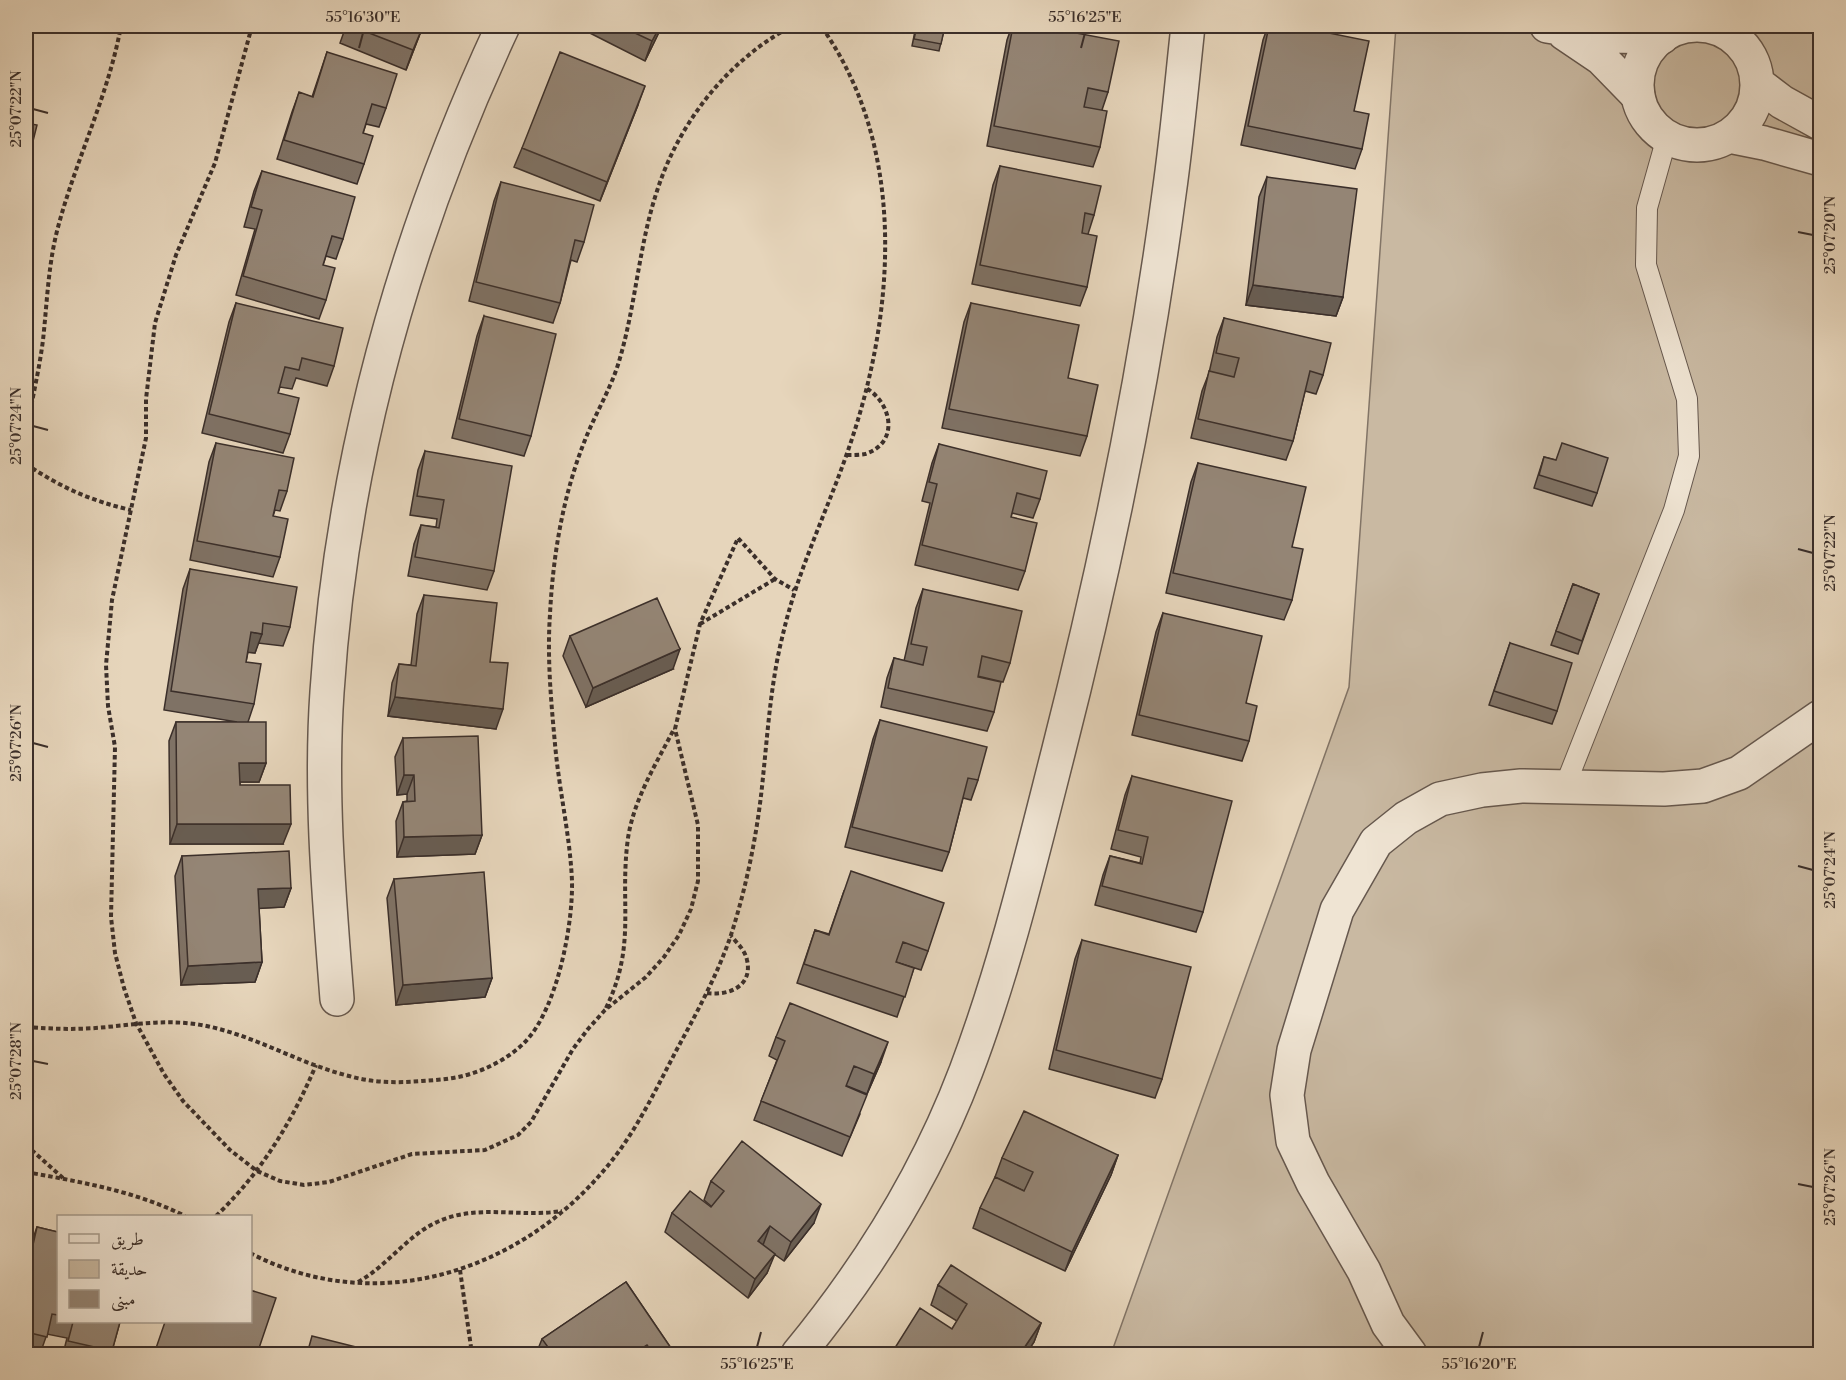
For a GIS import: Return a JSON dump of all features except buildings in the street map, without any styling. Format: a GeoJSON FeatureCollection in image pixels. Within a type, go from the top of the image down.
{"type":"FeatureCollection","features":[{"type":"Feature","properties":{"kind":"street"},"geometry":{"type":"LineString","coordinates":[[337,999],[329,903],[325,798],[327,694],[336,590],[352,487],[374,385],[402,285],[437,186],[503,26]]}},
{"type":"Feature","properties":{"kind":"street"},"geometry":{"type":"LineString","coordinates":[[798,1354],[868,1261],[905,1201],[961,1084],[989,1006],[1035,846],[1076,684],[1112,522],[1143,358],[1169,194],[1188,26]]}},
{"type":"Feature","properties":{"kind":"street"},"geometry":{"type":"LineString","coordinates":[[1692,26],[1723,32],[1747,53],[1757,83],[1749,113],[1738,129],[1717,142],[1697,145],[1678,142],[1667,137],[1648,120],[1638,96],[1637,83],[1641,63],[1652,45],[1662,37],[1692,26]]}},
{"type":"Feature","properties":{"kind":"street"},"geometry":{"type":"LineString","coordinates":[[1552,27],[1609,36],[1662,37]]}},
{"type":"Feature","properties":{"kind":"street"},"geometry":{"type":"LineString","coordinates":[[1552,27],[1601,58],[1638,96]]}},
{"type":"Feature","properties":{"kind":"street"},"geometry":{"type":"LineString","coordinates":[[1757,83],[1782,102],[1821,123]]}},
{"type":"Feature","properties":{"kind":"street"},"geometry":{"type":"LineString","coordinates":[[1728,136],[1764,143],[1821,159]]}},
{"type":"Feature","properties":{"kind":"street"},"geometry":{"type":"LineString","coordinates":[[1410,1354],[1388,1324],[1364,1271],[1313,1183],[1293,1141],[1287,1095],[1294,1050],[1337,910],[1376,842],[1406,818],[1440,799],[1492,789],[1565,786],[1664,789],[1703,786],[1739,773],[1821,717]]}},
{"type":"Feature","properties":{"kind":"lane"},"geometry":{"type":"LineString","coordinates":[[1565,786],[1674,510],[1689,456],[1687,399],[1646,265],[1647,208],[1667,137]]}},
{"type":"Feature","properties":{"kind":"path"},"geometry":{"type":"LineString","coordinates":[[26,435],[37,378],[50,265],[57,233],[69,189],[104,94],[121,26]]}},
{"type":"Feature","properties":{"kind":"path"},"geometry":{"type":"LineString","coordinates":[[26,1027],[79,1029],[166,1022],[195,1024],[247,1037],[316,1065],[368,1080],[388,1082],[448,1080],[488,1068],[506,1058],[526,1041],[541,1020],[563,960],[570,922],[572,885],[555,745],[549,621],[559,530],[570,485],[586,439],[605,399],[620,358],[656,194],[669,160],[686,127],[728,74],[759,46],[792,26]]}},
{"type":"Feature","properties":{"kind":"path"},"geometry":{"type":"LineString","coordinates":[[252,1254],[282,1268],[314,1276],[357,1282],[400,1283],[460,1270],[515,1244],[563,1211],[606,1168],[626,1142],[707,993],[731,935],[756,830],[773,682],[782,636],[811,542],[847,455],[867,388],[879,323],[886,234],[884,197],[870,129],[858,90],[838,50],[821,26]]}},
{"type":"Feature","properties":{"kind":"path"},"geometry":{"type":"LineString","coordinates":[[847,455],[865,454],[875,449],[887,430],[889,421],[884,403],[878,395],[867,388]]}},
{"type":"Feature","properties":{"kind":"path"},"geometry":{"type":"LineString","coordinates":[[26,464],[72,492],[96,502],[131,510]]}},
{"type":"Feature","properties":{"kind":"path"},"geometry":{"type":"LineString","coordinates":[[700,624],[775,579]]}},
{"type":"Feature","properties":{"kind":"path"},"geometry":{"type":"LineString","coordinates":[[605,1010],[616,988],[627,940],[625,867],[634,812],[675,729]]}},
{"type":"Feature","properties":{"kind":"path"},"geometry":{"type":"LineString","coordinates":[[707,993],[722,995],[734,991],[742,983],[747,971],[747,959],[731,935]]}},
{"type":"Feature","properties":{"kind":"path"},"geometry":{"type":"LineString","coordinates":[[217,1215],[257,1171],[280,1138],[300,1102],[316,1065]]}},
{"type":"Feature","properties":{"kind":"path"},"geometry":{"type":"LineString","coordinates":[[26,1145],[64,1179]]}},
{"type":"Feature","properties":{"kind":"path"},"geometry":{"type":"LineString","coordinates":[[26,1172],[147,1199],[183,1215]]}},
{"type":"Feature","properties":{"kind":"path"},"geometry":{"type":"LineString","coordinates":[[357,1282],[387,1263],[418,1233],[452,1216],[485,1211],[524,1215],[563,1211]]}},
{"type":"Feature","properties":{"kind":"path"},"geometry":{"type":"LineString","coordinates":[[460,1270],[472,1354]]}},
{"type":"Feature","properties":{"kind":"green space"},"geometry":{"type":"Polygon","coordinates":[[[1396,26],[1820,26],[1820,1354],[1111,1354],[1349,687],[1396,26]]]}}]}
